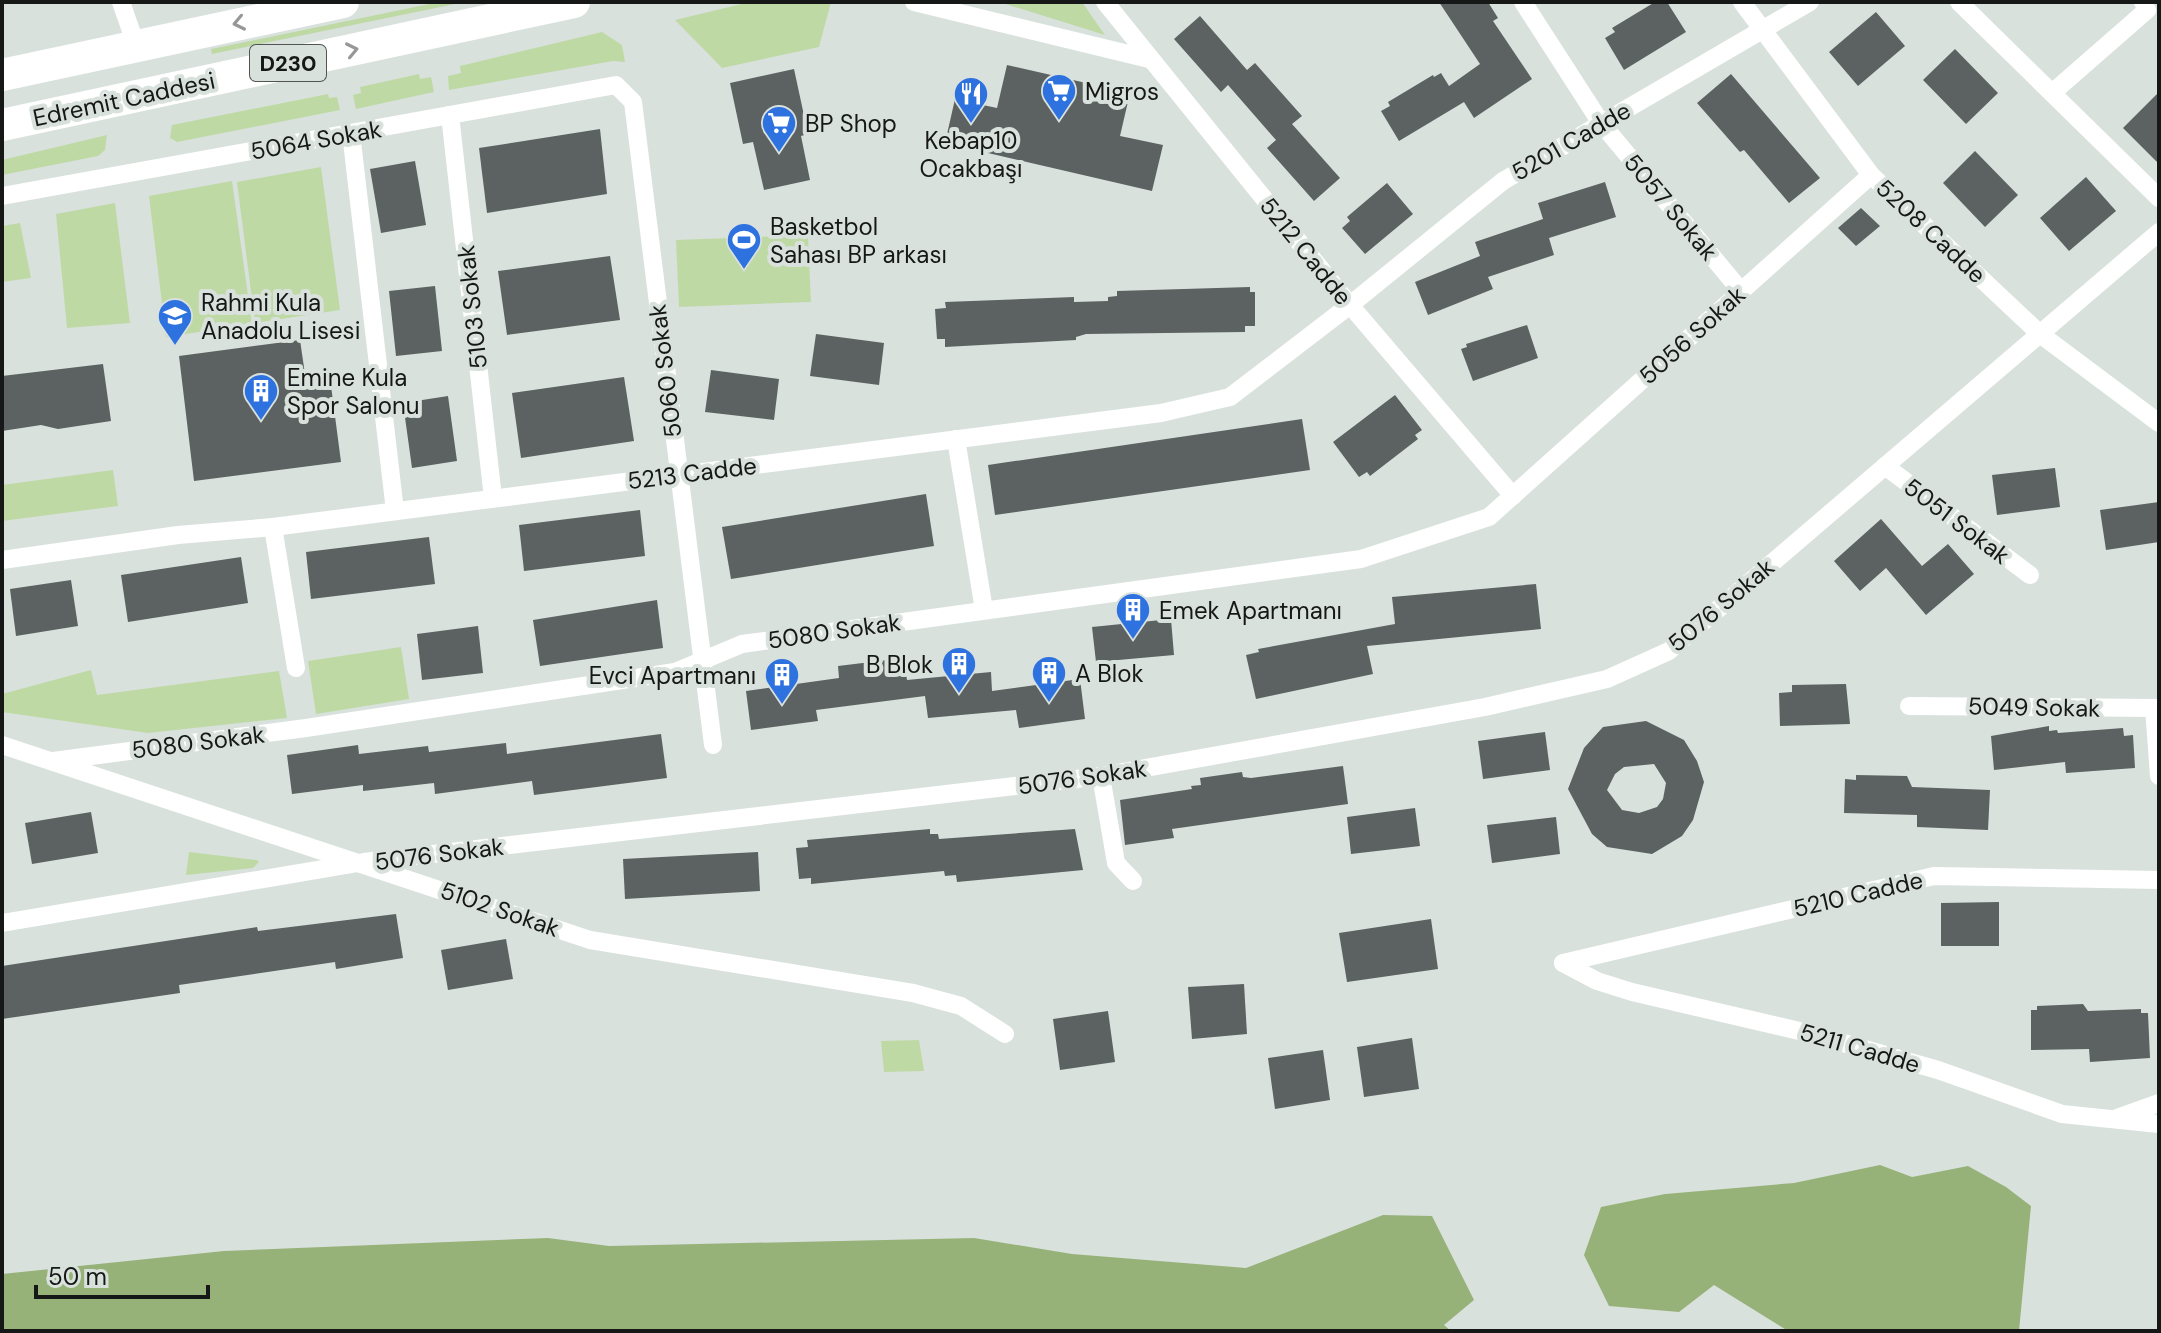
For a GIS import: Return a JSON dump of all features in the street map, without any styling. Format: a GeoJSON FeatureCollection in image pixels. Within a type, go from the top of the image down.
{"type":"FeatureCollection","features":[{"type":"Feature","properties":{"kind":"highway","name":"Edremit Caddesi"},"geometry":{"type":"LineString","coordinates":[[2,75],[343,2]]}},
{"type":"Feature","properties":{"kind":"highway","name":"Edremit Caddesi"},"geometry":{"type":"LineString","coordinates":[[2,125],[574,2]]}},
{"type":"Feature","properties":{"kind":"street"},"geometry":{"type":"LineString","coordinates":[[121,2],[136,45]]}},
{"type":"Feature","properties":{"kind":"street"},"geometry":{"type":"LineString","coordinates":[[914,2],[1149,59]]}},
{"type":"Feature","properties":{"kind":"street","name":"5212 Cadde"},"geometry":{"type":"LineString","coordinates":[[1105,2],[1350,305],[1513,496]]}},
{"type":"Feature","properties":{"kind":"street","name":"5057 Sokak"},"geometry":{"type":"LineString","coordinates":[[1523,2],[1601,123],[1741,291]]}},
{"type":"Feature","properties":{"kind":"street","name":"5208 Cadde"},"geometry":{"type":"LineString","coordinates":[[1742,2],[1760,31],[1871,175],[2040,334],[2159,423]]}},
{"type":"Feature","properties":{"kind":"street","name":"5201 Cadde"},"geometry":{"type":"LineString","coordinates":[[1350,305],[1503,181],[1810,2]]}},
{"type":"Feature","properties":{"kind":"street"},"geometry":{"type":"LineString","coordinates":[[1959,2],[2159,198]]}},
{"type":"Feature","properties":{"kind":"street"},"geometry":{"type":"LineString","coordinates":[[2052,93],[2147,10],[2143,2]]}},
{"type":"Feature","properties":{"kind":"street","name":"5064 Sokak"},"geometry":{"type":"LineString","coordinates":[[2,196],[616,85],[627,93]]}},
{"type":"Feature","properties":{"kind":"street","name":"5060 Sokak"},"geometry":{"type":"LineString","coordinates":[[627,93],[633,102],[713,745]]}},
{"type":"Feature","properties":{"kind":"street","name":"5103 Sokak"},"geometry":{"type":"LineString","coordinates":[[450,115],[493,498]]}},
{"type":"Feature","properties":{"kind":"street"},"geometry":{"type":"LineString","coordinates":[[351,133],[395,511]]}},
{"type":"Feature","properties":{"kind":"street","name":"5056 Sokak"},"geometry":{"type":"LineString","coordinates":[[1513,496],[1871,175]]}},
{"type":"Feature","properties":{"kind":"street","name":"5076 Sokak"},"geometry":{"type":"LineString","coordinates":[[2,923],[364,862],[1101,776],[1485,707],[1607,679],[1669,651],[2159,232]]}},
{"type":"Feature","properties":{"kind":"street","name":"5213 Cadde"},"geometry":{"type":"LineString","coordinates":[[2,560],[178,535],[273,527],[1161,413],[1230,397],[1350,305]]}},
{"type":"Feature","properties":{"kind":"street"},"geometry":{"type":"LineString","coordinates":[[956,439],[984,610]]}},
{"type":"Feature","properties":{"kind":"street","name":"5051 Sokak"},"geometry":{"type":"LineString","coordinates":[[1885,466],[2030,575]]}},
{"type":"Feature","properties":{"kind":"street","name":"5080 Sokak"},"geometry":{"type":"LineString","coordinates":[[53,761],[306,728],[644,677],[681,670],[742,644],[1361,559],[1489,517],[1513,496]]}},
{"type":"Feature","properties":{"kind":"street"},"geometry":{"type":"LineString","coordinates":[[273,527],[296,668]]}},
{"type":"Feature","properties":{"kind":"street","name":"5049 Sokak"},"geometry":{"type":"LineString","coordinates":[[1909,706],[2157,708]]}},
{"type":"Feature","properties":{"kind":"street"},"geometry":{"type":"LineString","coordinates":[[2157,708],[2159,776]]}},
{"type":"Feature","properties":{"kind":"street","name":"5102 Sokak"},"geometry":{"type":"LineString","coordinates":[[2,745],[364,862],[590,940],[913,993],[961,1006],[1005,1034]]}},
{"type":"Feature","properties":{"kind":"street"},"geometry":{"type":"LineString","coordinates":[[1101,776],[1116,863],[1133,881]]}},
{"type":"Feature","properties":{"kind":"street","name":"5210 Cadde"},"geometry":{"type":"LineString","coordinates":[[1563,963],[1934,876],[2159,880]]}},
{"type":"Feature","properties":{"kind":"street","name":"5211 Cadde"},"geometry":{"type":"LineString","coordinates":[[1563,963],[1597,981],[1632,992],[1812,1034],[1938,1070],[2062,1114],[2159,1124]]}},
{"type":"Feature","properties":{"kind":"street"},"geometry":{"type":"LineString","coordinates":[[2115,1119],[2159,1103]]}},
{"type":"Feature","properties":{"kind":"green space"},"geometry":{"type":"Polygon","coordinates":[[[439,2],[465,2],[212,54],[211,49],[439,2]]]}},
{"type":"Feature","properties":{"kind":"green space"},"geometry":{"type":"Polygon","coordinates":[[[750,2],[831,2],[819,47],[722,68],[675,20],[750,2]]]}},
{"type":"Feature","properties":{"kind":"green space"},"geometry":{"type":"Polygon","coordinates":[[[999,2],[1082,2],[1105,35],[999,2]]]}},
{"type":"Feature","properties":{"kind":"green space"},"geometry":{"type":"Polygon","coordinates":[[[602,32],[622,45],[625,62],[613,61],[449,90],[448,76],[461,73],[460,66],[602,32]]]}},
{"type":"Feature","properties":{"kind":"green space"},"geometry":{"type":"Polygon","coordinates":[[[419,74],[420,79],[431,77],[434,92],[356,109],[353,95],[361,93],[360,87],[419,74]]]}},
{"type":"Feature","properties":{"kind":"green space"},"geometry":{"type":"Polygon","coordinates":[[[328,94],[329,98],[337,97],[340,110],[177,142],[170,138],[172,125],[328,94]]]}},
{"type":"Feature","properties":{"kind":"green space"},"geometry":{"type":"Polygon","coordinates":[[[107,135],[105,150],[98,156],[2,175],[2,160],[107,135]]]}},
{"type":"Feature","properties":{"kind":"green space"},"geometry":{"type":"Polygon","coordinates":[[[321,167],[340,310],[255,323],[237,182],[321,167]]]}},
{"type":"Feature","properties":{"kind":"green space"},"geometry":{"type":"Polygon","coordinates":[[[232,181],[252,324],[166,337],[149,196],[232,181]]]}},
{"type":"Feature","properties":{"kind":"green space"},"geometry":{"type":"Polygon","coordinates":[[[115,203],[130,323],[67,328],[56,214],[115,203]]]}},
{"type":"Feature","properties":{"kind":"green space"},"geometry":{"type":"Polygon","coordinates":[[[20,223],[31,278],[2,282],[2,226],[20,223]]]}},
{"type":"Feature","properties":{"kind":"green space","name":"Basketbol Sahası BP arkası"},"geometry":{"type":"Polygon","coordinates":[[[808,235],[811,302],[679,307],[676,240],[808,235]]]}},
{"type":"Feature","properties":{"kind":"green space"},"geometry":{"type":"Polygon","coordinates":[[[113,470],[118,506],[2,521],[2,485],[113,470]]]}},
{"type":"Feature","properties":{"kind":"green space"},"geometry":{"type":"Polygon","coordinates":[[[401,647],[409,699],[316,714],[308,661],[401,647]]]}},
{"type":"Feature","properties":{"kind":"green space"},"geometry":{"type":"Polygon","coordinates":[[[91,670],[97,695],[279,671],[287,718],[148,733],[2,712],[2,694],[91,670]]]}},
{"type":"Feature","properties":{"kind":"green space"},"geometry":{"type":"Polygon","coordinates":[[[189,852],[259,862],[253,868],[186,875],[189,852]]]}},
{"type":"Feature","properties":{"kind":"green space"},"geometry":{"type":"Polygon","coordinates":[[[919,1040],[924,1071],[884,1072],[881,1041],[919,1040]]]}},
{"type":"Feature","properties":{"kind":"green space"},"geometry":{"type":"Polygon","coordinates":[[[1880,1165],[1912,1177],[1968,1166],[2006,1187],[2031,1206],[2019,1331],[1788,1331],[1714,1285],[1679,1312],[1609,1306],[1584,1255],[1601,1207],[1665,1194],[1794,1183],[1880,1165]]]}},
{"type":"Feature","properties":{"kind":"green space"},"geometry":{"type":"Polygon","coordinates":[[[1383,1215],[1432,1216],[1474,1300],[1444,1325],[1451,1331],[2,1331],[2,1274],[224,1251],[548,1238],[609,1246],[974,1238],[1072,1254],[1246,1268],[1383,1215]]]}},
{"type":"Feature","properties":{"kind":"building"},"geometry":{"type":"Polygon","coordinates":[[[1439,2],[1488,2],[1498,18],[1493,21],[1532,79],[1474,118],[1464,102],[1399,141],[1381,111],[1390,106],[1388,102],[1433,75],[1441,73],[1449,86],[1480,64],[1439,2]]]}},
{"type":"Feature","properties":{"kind":"building"},"geometry":{"type":"Polygon","coordinates":[[[1655,2],[1667,2],[1686,32],[1624,70],[1605,38],[1615,32],[1612,28],[1655,2]]]}},
{"type":"Feature","properties":{"kind":"building"},"geometry":{"type":"Polygon","coordinates":[[[1876,12],[1905,46],[1858,86],[1829,52],[1876,12]]]}},
{"type":"Feature","properties":{"kind":"building"},"geometry":{"type":"Polygon","coordinates":[[[1200,16],[1247,70],[1255,63],[1302,116],[1292,124],[1340,178],[1314,201],[1267,148],[1276,140],[1228,85],[1221,92],[1174,39],[1200,16]]]}},
{"type":"Feature","properties":{"kind":"building"},"geometry":{"type":"Polygon","coordinates":[[[1955,49],[1998,93],[1966,124],[1923,80],[1955,49]]]}},
{"type":"Feature","properties":{"kind":"building","name":"Migros"},"geometry":{"type":"Polygon","coordinates":[[[1007,65],[1130,93],[1120,136],[1163,145],[1152,191],[945,143],[955,99],[997,108],[1007,65]]]}},
{"type":"Feature","properties":{"kind":"building"},"geometry":{"type":"Polygon","coordinates":[[[794,69],[808,134],[801,136],[810,180],[764,190],[753,142],[743,144],[730,83],[794,69]]]}},
{"type":"Feature","properties":{"kind":"building"},"geometry":{"type":"Polygon","coordinates":[[[1731,74],[1820,178],[1789,203],[1744,150],[1740,152],[1697,103],[1731,74]]]}},
{"type":"Feature","properties":{"kind":"building"},"geometry":{"type":"Polygon","coordinates":[[[2159,92],[2159,164],[2123,128],[2159,92]]]}},
{"type":"Feature","properties":{"kind":"building"},"geometry":{"type":"Polygon","coordinates":[[[600,129],[607,194],[487,213],[479,148],[600,129]]]}},
{"type":"Feature","properties":{"kind":"building"},"geometry":{"type":"Polygon","coordinates":[[[1975,151],[2018,195],[1985,227],[1943,183],[1975,151]]]}},
{"type":"Feature","properties":{"kind":"building"},"geometry":{"type":"Polygon","coordinates":[[[415,161],[426,225],[381,233],[370,169],[415,161]]]}},
{"type":"Feature","properties":{"kind":"building"},"geometry":{"type":"Polygon","coordinates":[[[2086,177],[2116,211],[2069,251],[2040,218],[2086,177]]]}},
{"type":"Feature","properties":{"kind":"building"},"geometry":{"type":"Polygon","coordinates":[[[1605,182],[1616,217],[1549,238],[1554,255],[1488,277],[1493,289],[1428,315],[1415,282],[1480,256],[1475,242],[1543,219],[1538,203],[1605,182]]]}},
{"type":"Feature","properties":{"kind":"building"},"geometry":{"type":"Polygon","coordinates":[[[1387,183],[1413,214],[1365,254],[1342,228],[1350,221],[1347,217],[1387,183]]]}},
{"type":"Feature","properties":{"kind":"building"},"geometry":{"type":"Polygon","coordinates":[[[1861,208],[1880,226],[1856,246],[1838,228],[1861,208]]]}},
{"type":"Feature","properties":{"kind":"building"},"geometry":{"type":"Polygon","coordinates":[[[610,256],[620,320],[507,335],[498,271],[610,256]]]}},
{"type":"Feature","properties":{"kind":"building"},"geometry":{"type":"Polygon","coordinates":[[[435,286],[442,351],[396,356],[389,291],[435,286]]]}},
{"type":"Feature","properties":{"kind":"building"},"geometry":{"type":"Polygon","coordinates":[[[1250,287],[1250,292],[1255,292],[1255,326],[1245,326],[1245,332],[1086,334],[1076,337],[1076,340],[945,347],[945,339],[937,339],[935,309],[946,308],[945,302],[1074,297],[1074,302],[1108,301],[1108,297],[1117,296],[1117,291],[1250,287]]]}},
{"type":"Feature","properties":{"kind":"building"},"geometry":{"type":"Polygon","coordinates":[[[1527,325],[1538,358],[1473,381],[1461,349],[1467,347],[1466,344],[1527,325]]]}},
{"type":"Feature","properties":{"kind":"building"},"geometry":{"type":"Polygon","coordinates":[[[816,334],[884,343],[879,385],[810,376],[816,334]]]}},
{"type":"Feature","properties":{"kind":"building","name":"Emine Kula Spor Salonu"},"geometry":{"type":"Polygon","coordinates":[[[300,340],[306,381],[330,378],[341,462],[194,481],[179,356],[300,340]]]}},
{"type":"Feature","properties":{"kind":"building"},"geometry":{"type":"Polygon","coordinates":[[[103,364],[111,421],[58,429],[41,425],[2,431],[2,376],[103,364]]]}},
{"type":"Feature","properties":{"kind":"building"},"geometry":{"type":"Polygon","coordinates":[[[711,370],[779,379],[774,420],[705,412],[711,370]]]}},
{"type":"Feature","properties":{"kind":"building"},"geometry":{"type":"Polygon","coordinates":[[[624,377],[634,441],[521,458],[512,393],[624,377]]]}},
{"type":"Feature","properties":{"kind":"building"},"geometry":{"type":"Polygon","coordinates":[[[1395,395],[1422,430],[1415,435],[1418,439],[1370,476],[1367,472],[1359,477],[1333,442],[1395,395]]]}},
{"type":"Feature","properties":{"kind":"building"},"geometry":{"type":"Polygon","coordinates":[[[448,396],[457,461],[412,468],[403,403],[448,396]]]}},
{"type":"Feature","properties":{"kind":"building"},"geometry":{"type":"Polygon","coordinates":[[[1302,419],[1310,470],[995,515],[988,465],[1302,419]]]}},
{"type":"Feature","properties":{"kind":"building"},"geometry":{"type":"Polygon","coordinates":[[[2055,468],[2060,507],[1997,515],[1992,475],[2055,468]]]}},
{"type":"Feature","properties":{"kind":"building"},"geometry":{"type":"Polygon","coordinates":[[[926,494],[934,546],[731,579],[722,527],[926,494]]]}},
{"type":"Feature","properties":{"kind":"building"},"geometry":{"type":"Polygon","coordinates":[[[2159,502],[2159,542],[2106,550],[2100,510],[2159,502]]]}},
{"type":"Feature","properties":{"kind":"building"},"geometry":{"type":"Polygon","coordinates":[[[640,510],[645,556],[524,571],[519,525],[640,510]]]}},
{"type":"Feature","properties":{"kind":"building"},"geometry":{"type":"Polygon","coordinates":[[[1881,519],[1922,566],[1948,544],[1974,574],[1926,615],[1886,568],[1860,591],[1834,561],[1881,519]]]}},
{"type":"Feature","properties":{"kind":"building"},"geometry":{"type":"Polygon","coordinates":[[[429,537],[435,584],[311,599],[306,552],[429,537]]]}},
{"type":"Feature","properties":{"kind":"building"},"geometry":{"type":"Polygon","coordinates":[[[241,557],[248,603],[128,622],[121,575],[241,557]]]}},
{"type":"Feature","properties":{"kind":"building"},"geometry":{"type":"Polygon","coordinates":[[[71,580],[78,626],[16,636],[10,589],[71,580]]]}},
{"type":"Feature","properties":{"kind":"building"},"geometry":{"type":"Polygon","coordinates":[[[1536,584],[1541,629],[1367,646],[1373,674],[1256,699],[1246,655],[1259,652],[1258,649],[1395,624],[1392,597],[1536,584]]]}},
{"type":"Feature","properties":{"kind":"building"},"geometry":{"type":"Polygon","coordinates":[[[657,600],[663,648],[540,666],[533,620],[657,600]]]}},
{"type":"Feature","properties":{"kind":"building","name":"Emek Apartmanı"},"geometry":{"type":"Polygon","coordinates":[[[1171,619],[1174,655],[1096,662],[1092,627],[1171,619]]]}},
{"type":"Feature","properties":{"kind":"building"},"geometry":{"type":"Polygon","coordinates":[[[478,626],[483,673],[422,680],[417,634],[478,626]]]}},
{"type":"Feature","properties":{"kind":"building"},"geometry":{"type":"Polygon","coordinates":[[[904,658],[907,680],[991,672],[992,691],[1080,679],[1085,719],[1019,728],[1016,710],[928,718],[925,696],[816,710],[818,721],[751,730],[746,691],[839,678],[838,666],[904,658]]]}},
{"type":"Feature","properties":{"kind":"building"},"geometry":{"type":"Polygon","coordinates":[[[1846,684],[1850,724],[1780,726],[1779,693],[1792,692],[1792,685],[1846,684]]]}},
{"type":"Feature","properties":{"kind":"building"},"geometry":{"type":"Polygon","coordinates":[[[1646,721],[1684,740],[1697,761],[1704,782],[1693,820],[1682,836],[1652,854],[1607,847],[1592,834],[1568,789],[1584,748],[1603,727],[1646,721]],[[1654,764],[1624,767],[1615,774],[1607,790],[1622,810],[1639,813],[1657,807],[1663,799],[1666,783],[1654,764]]]}},
{"type":"Feature","properties":{"kind":"building"},"geometry":{"type":"Polygon","coordinates":[[[2049,726],[2049,731],[2057,730],[2058,733],[2123,728],[2124,736],[2133,735],[2135,768],[2066,773],[2065,762],[1994,770],[1991,736],[2049,726]]]}},
{"type":"Feature","properties":{"kind":"building"},"geometry":{"type":"Polygon","coordinates":[[[1545,732],[1550,770],[1483,779],[1478,741],[1545,732]]]}},
{"type":"Feature","properties":{"kind":"building"},"geometry":{"type":"Polygon","coordinates":[[[661,734],[667,778],[534,795],[532,781],[435,794],[434,783],[363,791],[363,785],[292,794],[287,755],[358,745],[359,754],[428,746],[429,752],[506,743],[507,754],[661,734]]]}},
{"type":"Feature","properties":{"kind":"building"},"geometry":{"type":"Polygon","coordinates":[[[1343,766],[1348,804],[1172,829],[1174,838],[1125,845],[1120,800],[1192,789],[1191,786],[1201,785],[1200,778],[1242,772],[1243,777],[1251,778],[1343,766]]]}},
{"type":"Feature","properties":{"kind":"building"},"geometry":{"type":"Polygon","coordinates":[[[1856,775],[1907,776],[1912,787],[1990,790],[1988,830],[1917,827],[1917,815],[1844,813],[1845,779],[1856,780],[1856,775]]]}},
{"type":"Feature","properties":{"kind":"building"},"geometry":{"type":"Polygon","coordinates":[[[1415,808],[1420,846],[1351,854],[1347,817],[1415,808]]]}},
{"type":"Feature","properties":{"kind":"building"},"geometry":{"type":"Polygon","coordinates":[[[91,812],[98,853],[32,864],[25,823],[91,812]]]}},
{"type":"Feature","properties":{"kind":"building"},"geometry":{"type":"Polygon","coordinates":[[[1556,817],[1560,854],[1492,863],[1487,825],[1556,817]]]}},
{"type":"Feature","properties":{"kind":"building"},"geometry":{"type":"Polygon","coordinates":[[[930,829],[930,834],[938,834],[939,839],[1075,829],[1083,870],[957,882],[956,875],[945,876],[944,871],[811,884],[811,878],[799,879],[796,848],[808,847],[807,840],[930,829]]]}},
{"type":"Feature","properties":{"kind":"building"},"geometry":{"type":"Polygon","coordinates":[[[758,852],[760,891],[625,899],[623,859],[758,852]]]}},
{"type":"Feature","properties":{"kind":"building"},"geometry":{"type":"Polygon","coordinates":[[[1999,902],[1999,946],[1941,946],[1941,903],[1999,902]]]}},
{"type":"Feature","properties":{"kind":"building"},"geometry":{"type":"Polygon","coordinates":[[[396,914],[403,958],[336,969],[335,962],[179,985],[180,993],[2,1019],[2,966],[257,927],[258,931],[396,914]]]}},
{"type":"Feature","properties":{"kind":"building"},"geometry":{"type":"Polygon","coordinates":[[[1431,919],[1438,969],[1347,982],[1339,933],[1431,919]]]}},
{"type":"Feature","properties":{"kind":"building"},"geometry":{"type":"Polygon","coordinates":[[[506,939],[513,979],[448,990],[441,950],[506,939]]]}},
{"type":"Feature","properties":{"kind":"building"},"geometry":{"type":"Polygon","coordinates":[[[1244,984],[1247,1034],[1192,1039],[1188,987],[1244,984]]]}},
{"type":"Feature","properties":{"kind":"building"},"geometry":{"type":"Polygon","coordinates":[[[2083,1004],[2088,1011],[2141,1009],[2141,1013],[2148,1013],[2150,1058],[2090,1062],[2089,1049],[2031,1050],[2031,1010],[2037,1010],[2037,1006],[2083,1004]]]}},
{"type":"Feature","properties":{"kind":"building"},"geometry":{"type":"Polygon","coordinates":[[[1108,1011],[1115,1062],[1060,1070],[1053,1019],[1108,1011]]]}},
{"type":"Feature","properties":{"kind":"building"},"geometry":{"type":"Polygon","coordinates":[[[1412,1038],[1419,1089],[1364,1097],[1357,1047],[1412,1038]]]}},
{"type":"Feature","properties":{"kind":"building"},"geometry":{"type":"Polygon","coordinates":[[[1323,1050],[1330,1100],[1275,1109],[1268,1058],[1323,1050]]]}},
{"type":"Feature","properties":{"kind":"place","name":"Migros"},"geometry":{"type":"Point","coordinates":[1059,122]}},
{"type":"Feature","properties":{"kind":"place","name":"Kebap10 Ocakbaşı"},"geometry":{"type":"Point","coordinates":[971,125]}},
{"type":"Feature","properties":{"kind":"place","name":"BP Shop"},"geometry":{"type":"Point","coordinates":[779,154]}},
{"type":"Feature","properties":{"kind":"place","name":"Basketbol Sahası BP arkası"},"geometry":{"type":"Point","coordinates":[744,271]}},
{"type":"Feature","properties":{"kind":"place","name":"Rahmi Kula Anadolu Lisesi"},"geometry":{"type":"Point","coordinates":[175,347]}},
{"type":"Feature","properties":{"kind":"place","name":"Emine Kula Spor Salonu"},"geometry":{"type":"Point","coordinates":[261,422]}},
{"type":"Feature","properties":{"kind":"place","name":"Emek Apartmanı"},"geometry":{"type":"Point","coordinates":[1133,641]}},
{"type":"Feature","properties":{"kind":"place","name":"B Blok"},"geometry":{"type":"Point","coordinates":[959,695]}},
{"type":"Feature","properties":{"kind":"place","name":"A Blok"},"geometry":{"type":"Point","coordinates":[1049,704]}},
{"type":"Feature","properties":{"kind":"place","name":"Evci Apartmanı"},"geometry":{"type":"Point","coordinates":[782,706]}}]}
